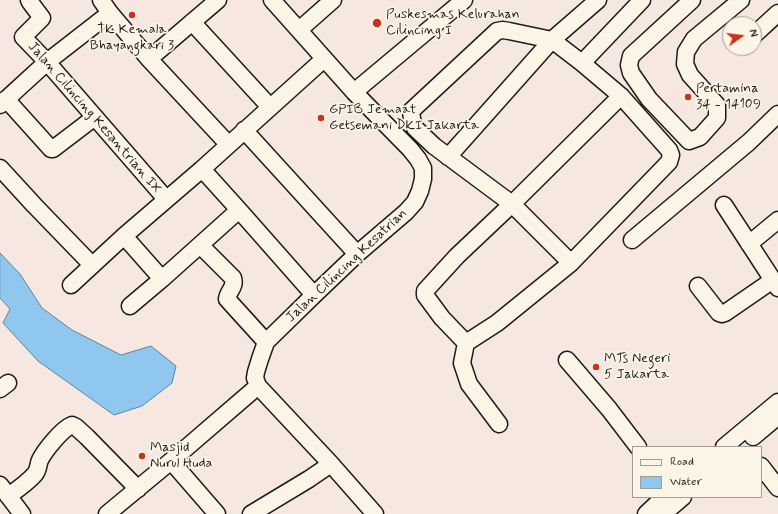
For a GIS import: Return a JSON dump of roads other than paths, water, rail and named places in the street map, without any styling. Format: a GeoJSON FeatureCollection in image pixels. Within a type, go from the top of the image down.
{"type":"FeatureCollection","features":[{"type":"Feature","properties":{"kind":"street","name":"Jalan Cilincing Kesantrian IX"},"geometry":{"type":"LineString","coordinates":[[29,0],[42,18],[23,37],[47,62],[166,199]]}},
{"type":"Feature","properties":{"kind":"street"},"geometry":{"type":"LineString","coordinates":[[149,59],[218,0]]}},
{"type":"Feature","properties":{"kind":"street","name":"Jalan Cilincing Kesatrian"},"geometry":{"type":"LineString","coordinates":[[258,386],[255,378],[256,372],[266,342],[357,254],[406,212],[415,202],[423,179],[423,168],[418,159],[354,92],[272,0]]}},
{"type":"Feature","properties":{"kind":"street"},"geometry":{"type":"LineString","coordinates":[[299,30],[333,0]]}},
{"type":"Feature","properties":{"kind":"street"},"geometry":{"type":"LineString","coordinates":[[448,157],[552,40],[598,0]]}},
{"type":"Feature","properties":{"kind":"street"},"geometry":{"type":"LineString","coordinates":[[582,63],[642,0]]}},
{"type":"Feature","properties":{"kind":"street"},"geometry":{"type":"LineString","coordinates":[[692,0],[631,56],[629,65],[632,73],[649,99],[689,141],[700,137],[717,118],[717,105],[690,75],[685,64],[686,52],[694,39],[741,0]]}},
{"type":"Feature","properties":{"kind":"street"},"geometry":{"type":"LineString","coordinates":[[354,92],[458,2]]}},
{"type":"Feature","properties":{"kind":"street"},"geometry":{"type":"LineString","coordinates":[[95,117],[54,149],[51,149],[3,102],[107,4],[149,59],[228,144]]}},
{"type":"Feature","properties":{"kind":"street"},"geometry":{"type":"LineString","coordinates":[[762,27],[778,13]]}},
{"type":"Feature","properties":{"kind":"street"},"geometry":{"type":"LineString","coordinates":[[192,22],[270,107]]}},
{"type":"Feature","properties":{"kind":"street"},"geometry":{"type":"LineString","coordinates":[[500,424],[469,384],[462,363],[466,343],[497,323],[571,263],[669,162],[671,155],[669,150],[621,96],[552,40],[503,30],[497,31],[411,111],[412,119],[415,128],[434,146],[512,204],[571,263]]}},
{"type":"Feature","properties":{"kind":"street"},"geometry":{"type":"LineString","coordinates":[[71,285],[124,236],[202,169],[324,59]]}},
{"type":"Feature","properties":{"kind":"street"},"geometry":{"type":"LineString","coordinates":[[466,343],[442,318],[424,293],[457,256],[621,96]]}},
{"type":"Feature","properties":{"kind":"street"},"geometry":{"type":"LineString","coordinates":[[632,240],[749,142],[778,114]]}},
{"type":"Feature","properties":{"kind":"street"},"geometry":{"type":"LineString","coordinates":[[244,130],[357,254]]}},
{"type":"Feature","properties":{"kind":"street"},"geometry":{"type":"LineString","coordinates":[[0,168],[92,265]]}},
{"type":"Feature","properties":{"kind":"street"},"geometry":{"type":"LineString","coordinates":[[202,169],[314,295]]}},
{"type":"Feature","properties":{"kind":"street"},"geometry":{"type":"LineString","coordinates":[[698,286],[719,313],[725,314],[776,284],[724,205]]}},
{"type":"Feature","properties":{"kind":"street"},"geometry":{"type":"LineString","coordinates":[[130,306],[239,210]]}},
{"type":"Feature","properties":{"kind":"street"},"geometry":{"type":"LineString","coordinates":[[750,244],[778,220]]}},
{"type":"Feature","properties":{"kind":"street"},"geometry":{"type":"LineString","coordinates":[[124,236],[162,279]]}},
{"type":"Feature","properties":{"kind":"street"},"geometry":{"type":"LineString","coordinates":[[200,245],[232,278],[234,285],[227,296],[227,299],[266,342]]}},
{"type":"Feature","properties":{"kind":"street"},"geometry":{"type":"LineString","coordinates":[[567,360],[609,409],[637,446]]}},
{"type":"Feature","properties":{"kind":"street"},"geometry":{"type":"LineString","coordinates":[[107,514],[258,386],[331,464],[373,513]]}},
{"type":"Feature","properties":{"kind":"street"},"geometry":{"type":"LineString","coordinates":[[725,446],[778,402]]}},
{"type":"Feature","properties":{"kind":"street"},"geometry":{"type":"LineString","coordinates":[[743,446],[778,416]]}},
{"type":"Feature","properties":{"kind":"street"},"geometry":{"type":"LineString","coordinates":[[22,514],[4,491],[34,475],[43,455],[54,441],[72,425],[87,437],[138,489]]}},
{"type":"Feature","properties":{"kind":"street"},"geometry":{"type":"LineString","coordinates":[[171,461],[217,514]]}},
{"type":"Feature","properties":{"kind":"street"},"geometry":{"type":"LineString","coordinates":[[251,514],[331,464]]}},
{"type":"Feature","properties":{"kind":"street"},"geometry":{"type":"LineString","coordinates":[[762,467],[778,488]]}},
{"type":"Feature","properties":{"kind":"street"},"geometry":{"type":"LineString","coordinates":[[646,514],[672,506]]}},
{"type":"Feature","properties":{"kind":"water"},"geometry":{"type":"Polygon","coordinates":[[[0,253],[20,274],[42,308],[72,330],[121,355],[151,346],[176,366],[172,383],[142,406],[114,415],[38,361],[3,323],[10,309],[0,298],[0,253]]]}},
{"type":"Feature","properties":{"kind":"place","name":"TK Kemala Bhayangkari 3"},"geometry":{"type":"Point","coordinates":[132,15]}},
{"type":"Feature","properties":{"kind":"place","name":"Puskesmas Kelurahan Cilincing I"},"geometry":{"type":"Point","coordinates":[377,23]}},
{"type":"Feature","properties":{"kind":"place","name":"Pertamina 34 - 14109"},"geometry":{"type":"Point","coordinates":[688,97]}},
{"type":"Feature","properties":{"kind":"place","name":"GPIB Jemaat Getsemani DKI Jakarta"},"geometry":{"type":"Point","coordinates":[321,118]}},
{"type":"Feature","properties":{"kind":"place","name":"MTs Negeri 5 Jakarta"},"geometry":{"type":"Point","coordinates":[596,367]}},
{"type":"Feature","properties":{"kind":"place","name":"Masjid Nurul Huda"},"geometry":{"type":"Point","coordinates":[142,456]}}]}
